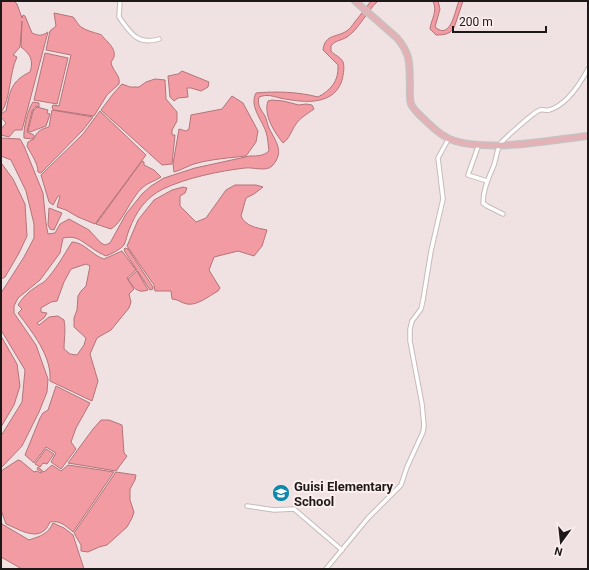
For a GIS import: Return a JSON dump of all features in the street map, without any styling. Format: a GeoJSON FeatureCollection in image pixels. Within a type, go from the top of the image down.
{"type":"FeatureCollection","features":[{"type":"Feature","properties":{"kind":"main road"},"geometry":{"type":"LineString","coordinates":[[355,1],[403,45],[409,57],[409,95],[413,108],[435,130],[454,140],[499,146],[588,136]]}},
{"type":"Feature","properties":{"kind":"street"},"geometry":{"type":"LineString","coordinates":[[120,1],[119,17],[132,35],[140,40],[153,41],[158,39]]}},
{"type":"Feature","properties":{"kind":"street"},"geometry":{"type":"LineString","coordinates":[[502,214],[487,206],[484,203],[483,196],[487,181],[497,158],[499,146],[508,136],[540,110],[550,110],[570,95],[582,81],[588,69]]}},
{"type":"Feature","properties":{"kind":"street"},"geometry":{"type":"LineString","coordinates":[[326,569],[368,518],[401,485],[407,467],[423,432],[424,426],[422,404],[410,341],[410,329],[412,320],[421,309],[423,300],[431,251],[443,199],[438,158],[449,138]]}},
{"type":"Feature","properties":{"kind":"street"},"geometry":{"type":"LineString","coordinates":[[479,144],[468,175],[487,181]]}},
{"type":"Feature","properties":{"kind":"street"},"geometry":{"type":"LineString","coordinates":[[247,506],[274,510],[294,509],[342,550]]}},
{"type":"Feature","properties":{"kind":"shaded area"},"geometry":{"type":"Polygon","coordinates":[[[1,1],[14,1],[17,4],[22,18],[23,15],[25,16],[32,33],[40,35],[48,32],[22,130],[15,130],[9,137],[1,135],[1,127],[3,127],[6,123],[1,117],[2,113],[6,111],[12,87],[19,79],[30,72],[32,64],[29,55],[21,47],[22,21],[20,47],[13,55],[17,57],[14,63],[7,101],[1,113],[1,1]]]}},
{"type":"Feature","properties":{"kind":"shaded area"},"geometry":{"type":"Polygon","coordinates":[[[371,1],[378,1],[356,29],[347,37],[331,46],[331,51],[341,59],[344,64],[342,81],[336,91],[330,96],[314,101],[297,101],[270,96],[259,97],[260,107],[279,152],[276,161],[272,166],[266,169],[245,168],[214,173],[192,178],[163,189],[146,201],[138,211],[128,232],[124,245],[106,256],[79,239],[72,237],[63,238],[60,253],[40,280],[18,298],[14,306],[14,313],[36,345],[48,379],[47,392],[22,446],[1,468],[1,436],[22,402],[25,370],[1,330],[1,293],[24,257],[34,238],[34,224],[26,191],[11,160],[1,156],[1,138],[20,139],[24,146],[43,193],[48,234],[55,233],[60,224],[69,219],[89,230],[101,243],[105,245],[110,243],[126,214],[142,194],[164,178],[195,168],[265,154],[269,151],[266,132],[255,108],[254,98],[256,93],[287,92],[318,97],[327,91],[336,80],[338,65],[323,50],[324,45],[329,38],[349,29],[371,1]]]}},
{"type":"Feature","properties":{"kind":"shaded area"},"geometry":{"type":"Polygon","coordinates":[[[433,1],[438,1],[440,9],[435,27],[440,30],[445,30],[452,23],[459,1],[463,1],[454,28],[448,33],[436,35],[430,29],[435,12],[433,1]]]}},
{"type":"Feature","properties":{"kind":"shaded area"},"geometry":{"type":"Polygon","coordinates":[[[54,13],[73,17],[81,27],[102,35],[113,49],[114,55],[111,62],[118,75],[119,84],[107,95],[94,116],[54,110],[52,108],[53,105],[59,106],[71,55],[46,50],[50,31],[56,26],[54,13]]]}},
{"type":"Feature","properties":{"kind":"shaded area"},"geometry":{"type":"Polygon","coordinates":[[[45,53],[68,58],[57,104],[34,100],[45,53]]]}},
{"type":"Feature","properties":{"kind":"shaded area"},"geometry":{"type":"Polygon","coordinates":[[[182,71],[209,82],[208,87],[201,91],[187,88],[188,97],[178,98],[174,101],[170,97],[168,76],[178,74],[182,71]]]}},
{"type":"Feature","properties":{"kind":"shaded area"},"geometry":{"type":"Polygon","coordinates":[[[155,79],[165,80],[166,99],[177,112],[177,121],[172,130],[172,135],[175,135],[172,164],[162,165],[101,110],[122,84],[130,87],[139,87],[146,82],[155,79]]]}},
{"type":"Feature","properties":{"kind":"shaded area"},"geometry":{"type":"Polygon","coordinates":[[[232,96],[243,103],[258,131],[256,142],[246,156],[200,162],[174,172],[173,164],[179,129],[186,131],[189,129],[191,115],[222,109],[232,96]]]}},
{"type":"Feature","properties":{"kind":"shaded area"},"geometry":{"type":"Polygon","coordinates":[[[272,100],[299,105],[312,105],[314,109],[298,122],[289,137],[283,143],[273,129],[268,118],[268,101],[272,100]]]}},
{"type":"Feature","properties":{"kind":"shaded area"},"geometry":{"type":"Polygon","coordinates":[[[33,102],[39,103],[39,107],[36,106],[32,111],[27,132],[34,135],[34,137],[32,139],[24,138],[26,119],[33,102]]]}},
{"type":"Feature","properties":{"kind":"shaded area"},"geometry":{"type":"Polygon","coordinates":[[[37,107],[48,110],[47,113],[50,114],[46,126],[30,132],[28,131],[33,111],[37,107]]]}},
{"type":"Feature","properties":{"kind":"shaded area"},"geometry":{"type":"Polygon","coordinates":[[[52,110],[93,117],[83,130],[41,173],[38,172],[36,162],[27,146],[28,142],[34,139],[36,134],[49,127],[52,110]]]}},
{"type":"Feature","properties":{"kind":"shaded area"},"geometry":{"type":"Polygon","coordinates":[[[100,111],[146,155],[95,224],[57,207],[60,196],[58,196],[53,205],[49,202],[41,175],[83,134],[100,111]]]}},
{"type":"Feature","properties":{"kind":"shaded area"},"geometry":{"type":"Polygon","coordinates":[[[142,161],[144,162],[144,165],[154,170],[161,177],[142,188],[119,221],[111,229],[96,224],[142,161]]]}},
{"type":"Feature","properties":{"kind":"shaded area"},"geometry":{"type":"Polygon","coordinates":[[[1,164],[13,179],[25,204],[27,236],[5,277],[1,279],[1,164]]]}},
{"type":"Feature","properties":{"kind":"shaded area"},"geometry":{"type":"Polygon","coordinates":[[[235,185],[256,185],[263,187],[246,198],[241,216],[248,224],[267,230],[262,246],[254,256],[238,251],[214,257],[209,270],[220,288],[218,291],[195,304],[172,299],[171,291],[155,291],[154,285],[127,246],[138,220],[154,200],[172,190],[183,187],[187,188],[185,193],[180,196],[180,206],[196,222],[206,218],[226,190],[235,185]]]}},
{"type":"Feature","properties":{"kind":"shaded area"},"geometry":{"type":"Polygon","coordinates":[[[49,208],[62,213],[54,230],[50,229],[48,225],[49,208]]]}},
{"type":"Feature","properties":{"kind":"shaded area"},"geometry":{"type":"Polygon","coordinates":[[[72,242],[81,244],[104,259],[122,251],[136,270],[127,278],[134,289],[129,294],[131,302],[129,308],[111,330],[97,338],[90,354],[98,381],[92,401],[50,381],[48,362],[40,345],[18,313],[22,309],[18,305],[28,293],[44,282],[56,268],[72,242]],[[86,264],[71,269],[64,282],[57,301],[51,302],[41,308],[41,312],[47,313],[44,318],[37,323],[39,325],[49,317],[58,316],[64,320],[64,349],[70,354],[77,355],[84,345],[86,338],[74,327],[74,318],[77,310],[78,296],[86,286],[90,266],[86,264]]]}},
{"type":"Feature","properties":{"kind":"shaded area"},"geometry":{"type":"Polygon","coordinates":[[[125,248],[128,249],[153,289],[150,290],[125,252],[125,248]]]}},
{"type":"Feature","properties":{"kind":"shaded area"},"geometry":{"type":"Polygon","coordinates":[[[137,271],[148,290],[141,291],[136,289],[128,279],[137,271]]]}},
{"type":"Feature","properties":{"kind":"shaded area"},"geometry":{"type":"Polygon","coordinates":[[[1,336],[17,364],[20,386],[14,405],[1,427],[1,336]]]}},
{"type":"Feature","properties":{"kind":"shaded area"},"geometry":{"type":"Polygon","coordinates":[[[56,386],[90,403],[76,428],[71,442],[76,449],[61,469],[51,462],[56,453],[46,447],[34,463],[25,455],[40,418],[43,413],[48,410],[56,386]]]}},
{"type":"Feature","properties":{"kind":"shaded area"},"geometry":{"type":"Polygon","coordinates":[[[101,420],[109,420],[122,425],[124,453],[127,456],[116,471],[68,463],[93,429],[101,420]]]}},
{"type":"Feature","properties":{"kind":"shaded area"},"geometry":{"type":"Polygon","coordinates":[[[46,449],[54,454],[47,464],[43,463],[40,467],[35,464],[46,449]]]}},
{"type":"Feature","properties":{"kind":"shaded area"},"geometry":{"type":"Polygon","coordinates":[[[18,460],[34,472],[37,471],[41,473],[42,472],[37,469],[38,467],[44,472],[52,465],[61,471],[68,465],[114,472],[73,532],[63,524],[50,522],[46,529],[41,532],[30,534],[6,524],[1,510],[1,471],[18,460]]]}},
{"type":"Feature","properties":{"kind":"shaded area"},"geometry":{"type":"Polygon","coordinates":[[[116,472],[136,475],[130,489],[130,500],[134,512],[132,518],[127,527],[107,545],[88,552],[81,551],[81,545],[74,533],[116,472]]]}},
{"type":"Feature","properties":{"kind":"shaded area"},"geometry":{"type":"Polygon","coordinates":[[[1,522],[29,540],[44,534],[49,530],[53,523],[64,528],[73,535],[84,569],[22,569],[1,557],[1,522]]]}},
{"type":"Feature","properties":{"kind":"place","name":"Guisi Elementary School"},"geometry":{"type":"Point","coordinates":[281,493]}}]}
